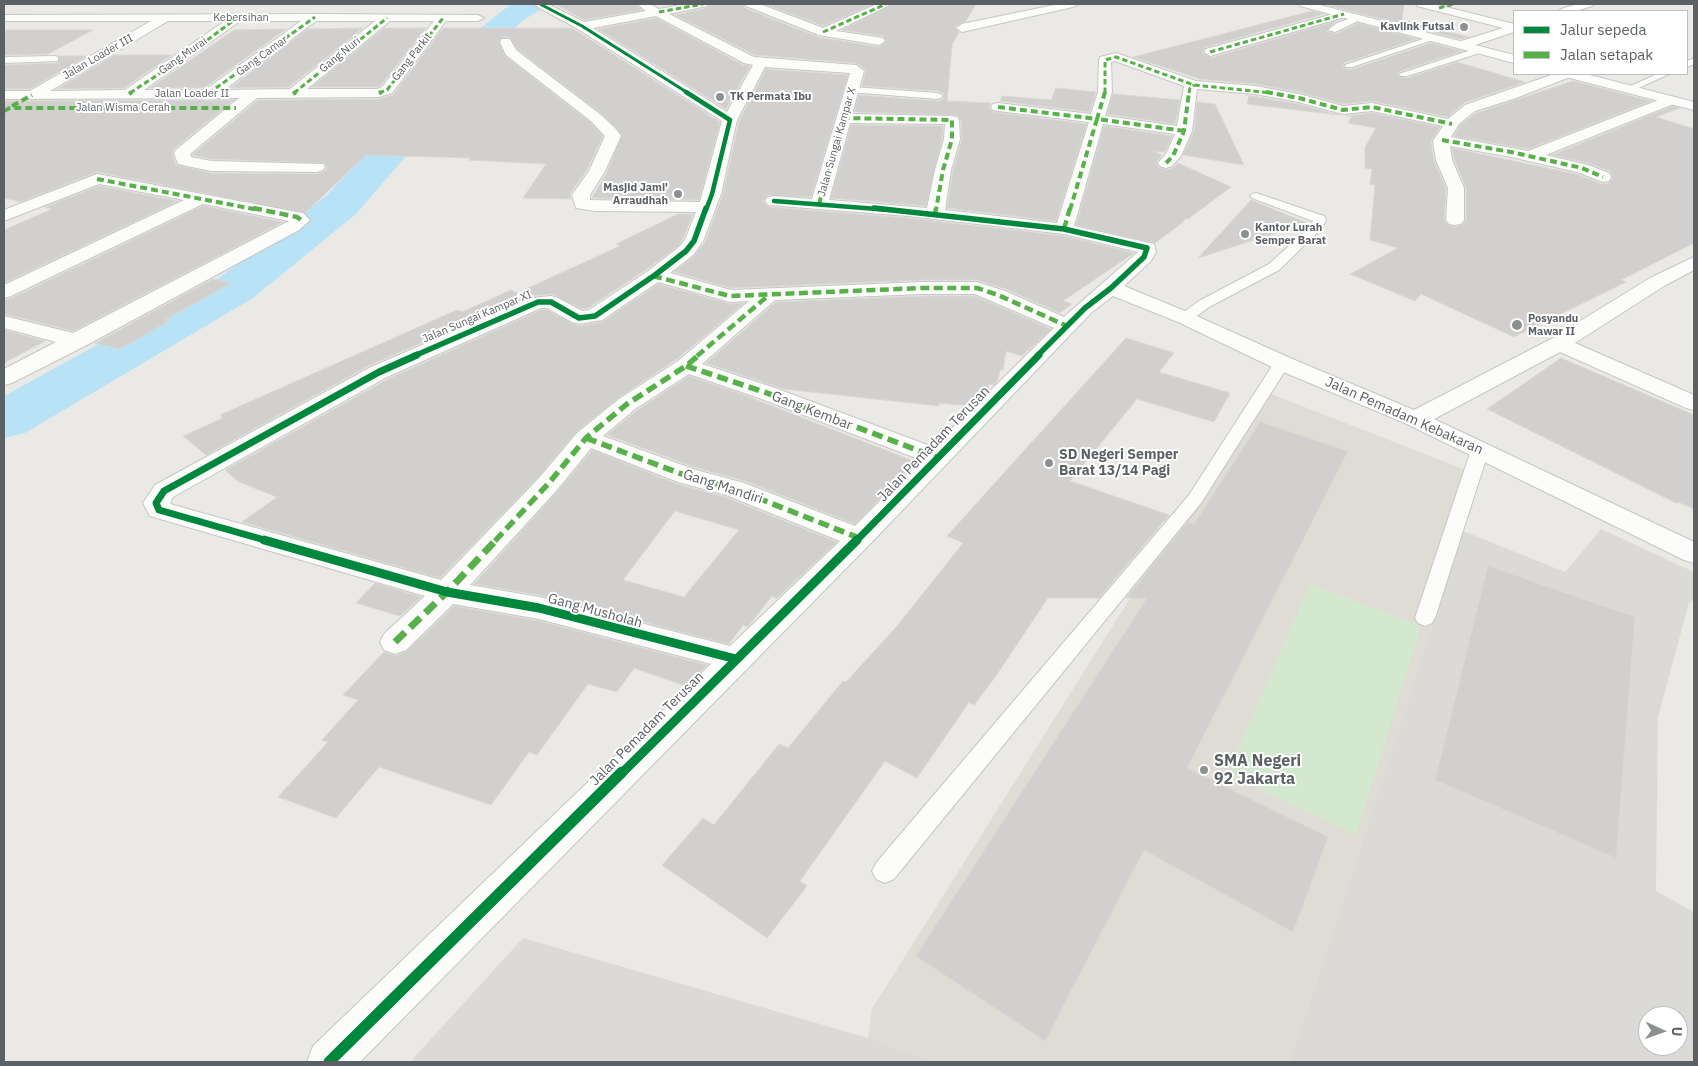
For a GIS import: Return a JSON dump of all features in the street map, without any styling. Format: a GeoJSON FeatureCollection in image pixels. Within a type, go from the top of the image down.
{"type":"FeatureCollection","features":[{"type":"Feature","properties":{"kind":"street"},"geometry":{"type":"LineString","coordinates":[[540,4],[582,26],[730,120]]}},
{"type":"Feature","properties":{"kind":"street","name":"Jalan Sungai Kampar X"},"geometry":{"type":"LineString","coordinates":[[642,4],[743,58],[761,63],[854,68],[858,72],[819,204]]}},
{"type":"Feature","properties":{"kind":"street"},"geometry":{"type":"LineString","coordinates":[[582,26],[703,4]]}},
{"type":"Feature","properties":{"kind":"street"},"geometry":{"type":"LineString","coordinates":[[750,4],[823,32],[879,41]]}},
{"type":"Feature","properties":{"kind":"street"},"geometry":{"type":"LineString","coordinates":[[859,4],[873,9]]}},
{"type":"Feature","properties":{"kind":"street"},"geometry":{"type":"LineString","coordinates":[[823,32],[886,4]]}},
{"type":"Feature","properties":{"kind":"street"},"geometry":{"type":"LineString","coordinates":[[962,28],[1072,4]]}},
{"type":"Feature","properties":{"kind":"street"},"geometry":{"type":"LineString","coordinates":[[1304,4],[1513,59]]}},
{"type":"Feature","properties":{"kind":"street"},"geometry":{"type":"LineString","coordinates":[[1421,4],[1513,27]]}},
{"type":"Feature","properties":{"kind":"street"},"geometry":{"type":"LineString","coordinates":[[1439,8],[1454,4]]}},
{"type":"Feature","properties":{"kind":"street"},"geometry":{"type":"LineString","coordinates":[[1568,10],[1588,4]]}},
{"type":"Feature","properties":{"kind":"street"},"geometry":{"type":"LineString","coordinates":[[1210,52],[1344,14]]}},
{"type":"Feature","properties":{"kind":"street","name":"Kebersihan"},"geometry":{"type":"LineString","coordinates":[[4,18],[478,18]]}},
{"type":"Feature","properties":{"kind":"street"},"geometry":{"type":"LineString","coordinates":[[20,30],[43,18]]}},
{"type":"Feature","properties":{"kind":"street","name":"Jalan Loader III"},"geometry":{"type":"LineString","coordinates":[[32,95],[165,18]]}},
{"type":"Feature","properties":{"kind":"street","name":"Gang Murai"},"geometry":{"type":"LineString","coordinates":[[128,94],[183,58],[237,18]]}},
{"type":"Feature","properties":{"kind":"street","name":"Gang Camar"},"geometry":{"type":"LineString","coordinates":[[208,94],[315,18]]}},
{"type":"Feature","properties":{"kind":"street","name":"Gang Nuri"},"geometry":{"type":"LineString","coordinates":[[293,94],[387,18]]}},
{"type":"Feature","properties":{"kind":"street","name":"Gang Parkit"},"geometry":{"type":"LineString","coordinates":[[379,93],[386,90],[442,18]]}},
{"type":"Feature","properties":{"kind":"street"},"geometry":{"type":"LineString","coordinates":[[1462,45],[1513,27]]}},
{"type":"Feature","properties":{"kind":"street"},"geometry":{"type":"LineString","coordinates":[[506,42],[510,52],[596,118],[613,136],[597,171],[581,195],[582,204],[595,206],[706,207]]}},
{"type":"Feature","properties":{"kind":"street"},"geometry":{"type":"LineString","coordinates":[[774,201],[935,214],[1064,229],[1105,92],[1105,62],[1107,58],[1119,58],[1194,85],[1255,90],[1300,98],[1343,110],[1372,107],[1452,124]]}},
{"type":"Feature","properties":{"kind":"street","name":"Jalan Sungai Kampar XI"},"geometry":{"type":"LineString","coordinates":[[164,491],[379,372],[462,334],[544,301],[551,302],[579,318],[595,316],[655,275],[686,251],[694,241],[724,148],[730,120],[761,63]]}},
{"type":"Feature","properties":{"kind":"street"},"geometry":{"type":"LineString","coordinates":[[1455,220],[1456,188],[1444,160],[1442,140],[1452,124],[1470,108],[1562,75]]}},
{"type":"Feature","properties":{"kind":"street"},"geometry":{"type":"LineString","coordinates":[[1575,75],[1694,106]]}},
{"type":"Feature","properties":{"kind":"street"},"geometry":{"type":"LineString","coordinates":[[1166,163],[1172,156],[1184,131],[1190,88],[1194,85]]}},
{"type":"Feature","properties":{"kind":"street"},"geometry":{"type":"LineString","coordinates":[[254,93],[182,153],[184,161],[211,166],[317,167]]}},
{"type":"Feature","properties":{"kind":"street","name":"Jalan Loader II"},"geometry":{"type":"LineString","coordinates":[[32,95],[379,93]]}},
{"type":"Feature","properties":{"kind":"street","name":"Jalan Wisma Cerah"},"geometry":{"type":"LineString","coordinates":[[6,105],[32,95]]}},
{"type":"Feature","properties":{"kind":"street"},"geometry":{"type":"LineString","coordinates":[[1534,154],[1671,100]]}},
{"type":"Feature","properties":{"kind":"street","name":"Jalan Wisma Cerah"},"geometry":{"type":"LineString","coordinates":[[6,105],[236,108]]}},
{"type":"Feature","properties":{"kind":"street"},"geometry":{"type":"LineString","coordinates":[[998,107],[1184,131]]}},
{"type":"Feature","properties":{"kind":"street"},"geometry":{"type":"LineString","coordinates":[[844,118],[952,120],[952,139],[943,170],[935,214]]}},
{"type":"Feature","properties":{"kind":"street"},"geometry":{"type":"LineString","coordinates":[[1442,140],[1511,152],[1582,168],[1603,177]]}},
{"type":"Feature","properties":{"kind":"street"},"geometry":{"type":"LineString","coordinates":[[4,216],[97,180],[106,180],[297,217],[301,220],[4,378]]}},
{"type":"Feature","properties":{"kind":"street"},"geometry":{"type":"LineString","coordinates":[[4,292],[202,198]]}},
{"type":"Feature","properties":{"kind":"street","name":"Jalan Pemadam Terusan"},"geometry":{"type":"LineString","coordinates":[[329,1062],[859,538],[1085,308],[1111,288],[1144,257],[1147,248],[1064,229]]}},
{"type":"Feature","properties":{"kind":"street"},"geometry":{"type":"LineString","coordinates":[[1416,419],[1559,344],[1657,282],[1694,263]]}},
{"type":"Feature","properties":{"kind":"street"},"geometry":{"type":"LineString","coordinates":[[655,275],[730,296],[922,288],[977,288],[998,295],[1067,326]]}},
{"type":"Feature","properties":{"kind":"street","name":"Jalan Pemadam Kebakaran"},"geometry":{"type":"LineString","coordinates":[[1111,288],[1185,318],[1416,419],[1694,552]]}},
{"type":"Feature","properties":{"kind":"street"},"geometry":{"type":"LineString","coordinates":[[395,642],[447,592],[548,484],[586,438],[628,404],[686,366],[769,295]]}},
{"type":"Feature","properties":{"kind":"street"},"geometry":{"type":"LineString","coordinates":[[4,322],[78,340]]}},
{"type":"Feature","properties":{"kind":"street"},"geometry":{"type":"LineString","coordinates":[[1559,344],[1694,403]]}},
{"type":"Feature","properties":{"kind":"street","name":"Gang Kembar"},"geometry":{"type":"LineString","coordinates":[[686,366],[767,393],[938,458]]}},
{"type":"Feature","properties":{"kind":"street","name":"Gang Mandiri"},"geometry":{"type":"LineString","coordinates":[[586,438],[687,476],[735,489],[859,538]]}},
{"type":"Feature","properties":{"kind":"street","name":"Gang Musholah"},"geometry":{"type":"LineString","coordinates":[[164,491],[156,503],[158,510],[447,592],[539,608],[736,660]]}},
{"type":"Feature","properties":{"kind":"lane"},"geometry":{"type":"LineString","coordinates":[[1332,30],[1340,24],[1357,18]]}},
{"type":"Feature","properties":{"kind":"lane"},"geometry":{"type":"LineString","coordinates":[[1349,65],[1435,38]]}},
{"type":"Feature","properties":{"kind":"lane"},"geometry":{"type":"LineString","coordinates":[[1404,74],[1480,50]]}},
{"type":"Feature","properties":{"kind":"lane"},"geometry":{"type":"LineString","coordinates":[[4,60],[55,59]]}},
{"type":"Feature","properties":{"kind":"lane"},"geometry":{"type":"LineString","coordinates":[[1629,89],[1662,75]]}},
{"type":"Feature","properties":{"kind":"lane"},"geometry":{"type":"LineString","coordinates":[[852,90],[938,96]]}},
{"type":"Feature","properties":{"kind":"lane"},"geometry":{"type":"LineString","coordinates":[[1185,318],[1204,304],[1274,266],[1316,227],[1320,219],[1256,196]]}},
{"type":"Feature","properties":{"kind":"lane"},"geometry":{"type":"LineString","coordinates":[[885,871],[1195,498],[1282,362]]}},
{"type":"Feature","properties":{"kind":"lane"},"geometry":{"type":"LineString","coordinates":[[1425,618],[1480,450]]}},
{"type":"Feature","properties":{"kind":"shaded area","name":"SMA Negeri 92 Jakarta"},"geometry":{"type":"Polygon","coordinates":[[[1261,390],[1481,476],[1290,1062],[935,1062],[868,1038],[872,1009],[1261,390]]]}},
{"type":"Feature","properties":{"kind":"shaded area"},"geometry":{"type":"Polygon","coordinates":[[[1601,529],[1694,572],[1694,599],[1689,603],[1658,717],[1656,891],[1694,912],[1694,1062],[1290,1062],[1463,531],[1565,572],[1601,529]]]}},
{"type":"Feature","properties":{"kind":"shaded area"},"geometry":{"type":"Polygon","coordinates":[[[523,938],[868,1038],[935,1062],[410,1062],[523,938]]]}},
{"type":"Feature","properties":{"kind":"green space"},"geometry":{"type":"Polygon","coordinates":[[[1310,584],[1421,626],[1356,835],[1227,774],[1310,584]]]}},
{"type":"Feature","properties":{"kind":"building"},"geometry":{"type":"Polygon","coordinates":[[[555,4],[635,4],[642,10],[584,20],[555,4]]]}},
{"type":"Feature","properties":{"kind":"building"},"geometry":{"type":"Polygon","coordinates":[[[710,4],[742,4],[745,8],[818,37],[879,47],[887,41],[883,36],[842,30],[894,4],[976,4],[966,21],[954,27],[959,32],[952,45],[947,101],[991,103],[989,108],[993,112],[1087,124],[1056,221],[947,208],[953,170],[962,139],[961,120],[957,115],[854,112],[859,95],[938,101],[944,98],[944,94],[938,91],[862,86],[866,70],[856,63],[755,55],[675,15],[707,8],[710,4]]]}},
{"type":"Feature","properties":{"kind":"building"},"geometry":{"type":"Polygon","coordinates":[[[765,4],[873,4],[823,26],[765,4]]]}},
{"type":"Feature","properties":{"kind":"building"},"geometry":{"type":"Polygon","coordinates":[[[1340,4],[1404,4],[1402,20],[1469,37],[1460,39],[1331,6],[1340,4]]]}},
{"type":"Feature","properties":{"kind":"building"},"geometry":{"type":"Polygon","coordinates":[[[1312,11],[1324,14],[1206,47],[1202,52],[1211,58],[1336,21],[1326,31],[1336,34],[1358,23],[1417,39],[1344,63],[1343,66],[1346,69],[1353,69],[1431,43],[1462,51],[1398,72],[1397,74],[1400,77],[1408,78],[1457,62],[1525,82],[1464,103],[1448,117],[1372,101],[1343,104],[1299,92],[1255,84],[1200,79],[1133,57],[1312,11]]]}},
{"type":"Feature","properties":{"kind":"building"},"geometry":{"type":"Polygon","coordinates":[[[656,18],[743,65],[750,66],[726,109],[598,29],[656,18]]]}},
{"type":"Feature","properties":{"kind":"building"},"geometry":{"type":"Polygon","coordinates":[[[363,28],[289,87],[230,88],[308,29],[363,28]]]}},
{"type":"Feature","properties":{"kind":"building"},"geometry":{"type":"Polygon","coordinates":[[[384,28],[426,28],[381,85],[377,87],[312,87],[384,28]]]}},
{"type":"Feature","properties":{"kind":"building"},"geometry":{"type":"Polygon","coordinates":[[[443,28],[572,28],[720,122],[699,200],[592,198],[607,172],[622,135],[602,114],[517,49],[510,37],[502,37],[498,41],[505,56],[590,122],[603,136],[587,170],[570,194],[571,199],[523,198],[546,164],[468,160],[471,158],[366,155],[305,213],[97,172],[20,202],[4,198],[4,101],[234,100],[174,149],[172,154],[176,165],[211,173],[317,174],[325,171],[327,168],[325,163],[211,159],[192,155],[258,100],[379,99],[393,95],[443,28]]]}},
{"type":"Feature","properties":{"kind":"building"},"geometry":{"type":"Polygon","coordinates":[[[286,29],[204,88],[150,88],[234,30],[286,29]]]}},
{"type":"Feature","properties":{"kind":"building"},"geometry":{"type":"Polygon","coordinates":[[[4,30],[93,30],[48,54],[4,55],[4,30]]]}},
{"type":"Feature","properties":{"kind":"building"},"geometry":{"type":"Polygon","coordinates":[[[114,55],[172,55],[124,88],[57,89],[114,55]]]}},
{"type":"Feature","properties":{"kind":"building"},"geometry":{"type":"Polygon","coordinates":[[[59,56],[87,56],[30,89],[4,89],[4,65],[58,63],[59,56]]]}},
{"type":"Feature","properties":{"kind":"building"},"geometry":{"type":"Polygon","coordinates":[[[766,69],[848,75],[811,197],[768,195],[763,201],[768,207],[908,218],[1064,236],[1134,253],[1063,301],[1072,304],[1060,313],[1006,289],[977,280],[922,280],[731,288],[674,272],[694,256],[705,242],[723,194],[739,121],[766,69]]]}},
{"type":"Feature","properties":{"kind":"building"},"geometry":{"type":"Polygon","coordinates":[[[1573,81],[1651,101],[1528,149],[1454,136],[1460,125],[1476,113],[1573,81]]]}},
{"type":"Feature","properties":{"kind":"building"},"geometry":{"type":"Polygon","coordinates":[[[1056,88],[1096,92],[1090,112],[1000,101],[1002,96],[1051,100],[1056,88]]]}},
{"type":"Feature","properties":{"kind":"building"},"geometry":{"type":"Polygon","coordinates":[[[1113,94],[1180,100],[1175,124],[1107,114],[1113,94]]]}},
{"type":"Feature","properties":{"kind":"building"},"geometry":{"type":"Polygon","coordinates":[[[1246,95],[1298,104],[1339,115],[1247,104],[1249,96],[1246,95]]]}},
{"type":"Feature","properties":{"kind":"building"},"geometry":{"type":"Polygon","coordinates":[[[1197,102],[1215,104],[1244,165],[1183,155],[1194,131],[1197,102]]]}},
{"type":"Feature","properties":{"kind":"building"},"geometry":{"type":"Polygon","coordinates":[[[1673,106],[1680,108],[1656,117],[1694,129],[1694,243],[1621,280],[1626,282],[1514,337],[1421,294],[1415,301],[1350,274],[1398,248],[1370,240],[1375,185],[1370,184],[1372,169],[1365,168],[1365,147],[1376,128],[1348,123],[1352,116],[1346,116],[1372,113],[1440,127],[1431,141],[1434,161],[1446,188],[1444,220],[1448,225],[1455,227],[1462,225],[1466,220],[1466,188],[1454,159],[1452,148],[1576,174],[1602,184],[1609,183],[1613,178],[1610,171],[1588,163],[1552,155],[1673,106]]]}},
{"type":"Feature","properties":{"kind":"building"},"geometry":{"type":"Polygon","coordinates":[[[851,125],[943,126],[942,139],[926,206],[831,198],[851,125]]]}},
{"type":"Feature","properties":{"kind":"building"},"geometry":{"type":"Polygon","coordinates":[[[1104,126],[1172,136],[1165,152],[1153,151],[1162,155],[1156,163],[1158,167],[1167,170],[1173,168],[1178,163],[1231,187],[1188,219],[1186,218],[1155,243],[1076,225],[1104,126]]]}},
{"type":"Feature","properties":{"kind":"building"},"geometry":{"type":"Polygon","coordinates":[[[99,186],[178,201],[4,283],[4,230],[52,209],[45,207],[99,186]]]}},
{"type":"Feature","properties":{"kind":"building","name":"Kantor Lurah Semper Barat"},"geometry":{"type":"Polygon","coordinates":[[[1251,200],[1307,223],[1198,258],[1251,200]]]}},
{"type":"Feature","properties":{"kind":"building"},"geometry":{"type":"Polygon","coordinates":[[[203,206],[283,222],[73,331],[4,314],[4,300],[12,298],[203,206]]]}},
{"type":"Feature","properties":{"kind":"building"},"geometry":{"type":"Polygon","coordinates":[[[678,214],[693,214],[683,239],[678,246],[588,308],[582,309],[552,294],[530,296],[370,365],[206,455],[183,436],[223,418],[220,415],[457,310],[462,312],[511,290],[517,293],[620,246],[616,244],[678,214]]]}},
{"type":"Feature","properties":{"kind":"building"},"geometry":{"type":"Polygon","coordinates":[[[213,279],[231,283],[165,320],[169,321],[120,349],[95,343],[213,279]]]}},
{"type":"Feature","properties":{"kind":"building"},"geometry":{"type":"Polygon","coordinates":[[[658,284],[730,304],[744,303],[677,359],[618,398],[576,432],[538,477],[440,578],[242,522],[277,497],[239,482],[225,470],[388,379],[541,310],[547,310],[578,326],[602,322],[658,284]]]}},
{"type":"Feature","properties":{"kind":"building"},"geometry":{"type":"Polygon","coordinates":[[[922,296],[975,296],[1051,329],[1022,356],[1006,351],[1003,370],[1000,370],[998,380],[994,385],[989,384],[988,390],[972,406],[939,403],[939,406],[784,389],[706,363],[776,302],[922,296]]]}},
{"type":"Feature","properties":{"kind":"building"},"geometry":{"type":"Polygon","coordinates":[[[4,330],[45,341],[4,363],[4,330]]]}},
{"type":"Feature","properties":{"kind":"building"},"geometry":{"type":"Polygon","coordinates":[[[1126,338],[1174,353],[1159,372],[1230,393],[1214,422],[1137,399],[1070,481],[1169,515],[1099,598],[1048,598],[996,676],[974,705],[969,702],[917,778],[885,761],[800,881],[807,886],[767,938],[662,865],[703,818],[714,825],[779,744],[788,748],[843,681],[846,682],[898,625],[963,543],[947,536],[1126,338]]]}},
{"type":"Feature","properties":{"kind":"building"},"geometry":{"type":"Polygon","coordinates":[[[1561,358],[1694,415],[1694,509],[1678,502],[1676,503],[1487,409],[1561,358]]]}},
{"type":"Feature","properties":{"kind":"building"},"geometry":{"type":"Polygon","coordinates":[[[689,376],[744,395],[916,462],[855,524],[745,481],[697,468],[607,435],[636,411],[689,376]]]}},
{"type":"Feature","properties":{"kind":"building"},"geometry":{"type":"Polygon","coordinates":[[[1260,422],[1348,451],[1187,768],[1328,837],[1293,932],[1144,850],[1045,1041],[916,956],[1147,598],[1126,598],[1188,522],[1194,524],[1260,422]]]}},
{"type":"Feature","properties":{"kind":"building"},"geometry":{"type":"Polygon","coordinates":[[[592,450],[677,484],[725,497],[837,542],[777,598],[772,596],[751,623],[747,627],[743,625],[729,644],[539,595],[474,584],[558,491],[592,450]],[[675,511],[623,580],[684,597],[739,530],[675,511]]]}},
{"type":"Feature","properties":{"kind":"building"},"geometry":{"type":"Polygon","coordinates":[[[1488,566],[1635,617],[1616,858],[1435,780],[1488,566]]]}},
{"type":"Feature","properties":{"kind":"building"},"geometry":{"type":"Polygon","coordinates":[[[375,583],[421,597],[400,616],[356,603],[375,583]]]}},
{"type":"Feature","properties":{"kind":"building"},"geometry":{"type":"Polygon","coordinates":[[[454,606],[539,621],[707,665],[686,686],[634,668],[617,692],[588,684],[537,755],[529,752],[491,805],[379,767],[336,818],[278,797],[328,742],[322,740],[358,700],[343,695],[384,652],[396,656],[407,651],[454,606]]]}},
{"type":"Feature","properties":{"kind":"waterway"},"geometry":{"type":"LineString","coordinates":[[4,420],[236,288],[341,205],[438,98],[484,40],[512,15],[530,4]]}},
{"type":"Feature","properties":{"kind":"marked path"},"geometry":{"type":"LineString","coordinates":[[659,12],[703,4]]}},
{"type":"Feature","properties":{"kind":"marked path"},"geometry":{"type":"LineString","coordinates":[[823,32],[886,4]]}},
{"type":"Feature","properties":{"kind":"marked path"},"geometry":{"type":"LineString","coordinates":[[1439,8],[1454,4]]}},
{"type":"Feature","properties":{"kind":"marked path"},"geometry":{"type":"LineString","coordinates":[[1210,52],[1344,14]]}},
{"type":"Feature","properties":{"kind":"marked path"},"geometry":{"type":"LineString","coordinates":[[208,94],[315,17]]}},
{"type":"Feature","properties":{"kind":"marked path"},"geometry":{"type":"LineString","coordinates":[[129,94],[183,58],[237,18]]}},
{"type":"Feature","properties":{"kind":"marked path"},"geometry":{"type":"LineString","coordinates":[[293,94],[387,18]]}},
{"type":"Feature","properties":{"kind":"marked path"},"geometry":{"type":"LineString","coordinates":[[379,93],[387,90],[443,18]]}},
{"type":"Feature","properties":{"kind":"marked path"},"geometry":{"type":"LineString","coordinates":[[998,107],[1097,119],[1105,92],[1105,60],[1116,57],[1194,85],[1255,90],[1299,98],[1343,110],[1372,107],[1452,124]]}},
{"type":"Feature","properties":{"kind":"marked path"},"geometry":{"type":"LineString","coordinates":[[1166,163],[1173,156],[1184,131],[1190,88],[1194,85]]}},
{"type":"Feature","properties":{"kind":"marked path"},"geometry":{"type":"LineString","coordinates":[[12,106],[32,95]]}},
{"type":"Feature","properties":{"kind":"marked path"},"geometry":{"type":"LineString","coordinates":[[4,111],[10,108],[236,108]]}},
{"type":"Feature","properties":{"kind":"marked path"},"geometry":{"type":"LineString","coordinates":[[819,204],[844,118],[952,120],[952,139],[943,170],[935,214]]}},
{"type":"Feature","properties":{"kind":"marked path"},"geometry":{"type":"LineString","coordinates":[[1064,229],[1097,119],[1184,131]]}},
{"type":"Feature","properties":{"kind":"marked path"},"geometry":{"type":"LineString","coordinates":[[1442,140],[1511,152],[1582,168],[1603,177]]}},
{"type":"Feature","properties":{"kind":"marked path"},"geometry":{"type":"LineString","coordinates":[[97,179],[297,217],[301,220]]}},
{"type":"Feature","properties":{"kind":"marked path"},"geometry":{"type":"LineString","coordinates":[[653,276],[730,296],[922,288],[977,288],[998,295],[1067,326]]}},
{"type":"Feature","properties":{"kind":"marked path"},"geometry":{"type":"LineString","coordinates":[[395,642],[447,592],[548,484],[586,438],[627,404],[686,366],[769,295]]}},
{"type":"Feature","properties":{"kind":"marked path"},"geometry":{"type":"LineString","coordinates":[[686,366],[767,393],[938,458]]}},
{"type":"Feature","properties":{"kind":"marked path"},"geometry":{"type":"LineString","coordinates":[[586,438],[687,476],[735,489],[859,538]]}},
{"type":"Feature","properties":{"kind":"cycle path"},"geometry":{"type":"LineString","coordinates":[[540,4],[582,26],[730,120],[712,194],[694,241],[686,251],[655,275],[595,316],[579,318],[551,302],[538,302],[379,372],[164,491],[156,503],[159,510],[447,592],[539,608],[736,659]]}},
{"type":"Feature","properties":{"kind":"cycle path"},"geometry":{"type":"LineString","coordinates":[[329,1062],[859,538],[1085,308],[1111,288],[1147,252],[1147,248],[1142,246],[1064,229],[908,211],[774,201]]}},
{"type":"Feature","properties":{"kind":"place","name":"Kavlink Futsal"},"geometry":{"type":"Point","coordinates":[1464,27]}},
{"type":"Feature","properties":{"kind":"place","name":"TK Permata Ibu"},"geometry":{"type":"Point","coordinates":[720,97]}},
{"type":"Feature","properties":{"kind":"place","name":"Masjid Jami' Arraudhah"},"geometry":{"type":"Point","coordinates":[678,194]}},
{"type":"Feature","properties":{"kind":"place","name":"Kantor Lurah Semper Barat"},"geometry":{"type":"Point","coordinates":[1245,234]}},
{"type":"Feature","properties":{"kind":"place","name":"Posyandu Mawar II"},"geometry":{"type":"Point","coordinates":[1517,325]}},
{"type":"Feature","properties":{"kind":"place","name":"SD Negeri Semper Barat 13/14 Pagi"},"geometry":{"type":"Point","coordinates":[1049,463]}},
{"type":"Feature","properties":{"kind":"place","name":"SMA Negeri 92 Jakarta"},"geometry":{"type":"Point","coordinates":[1204,770]}}]}
